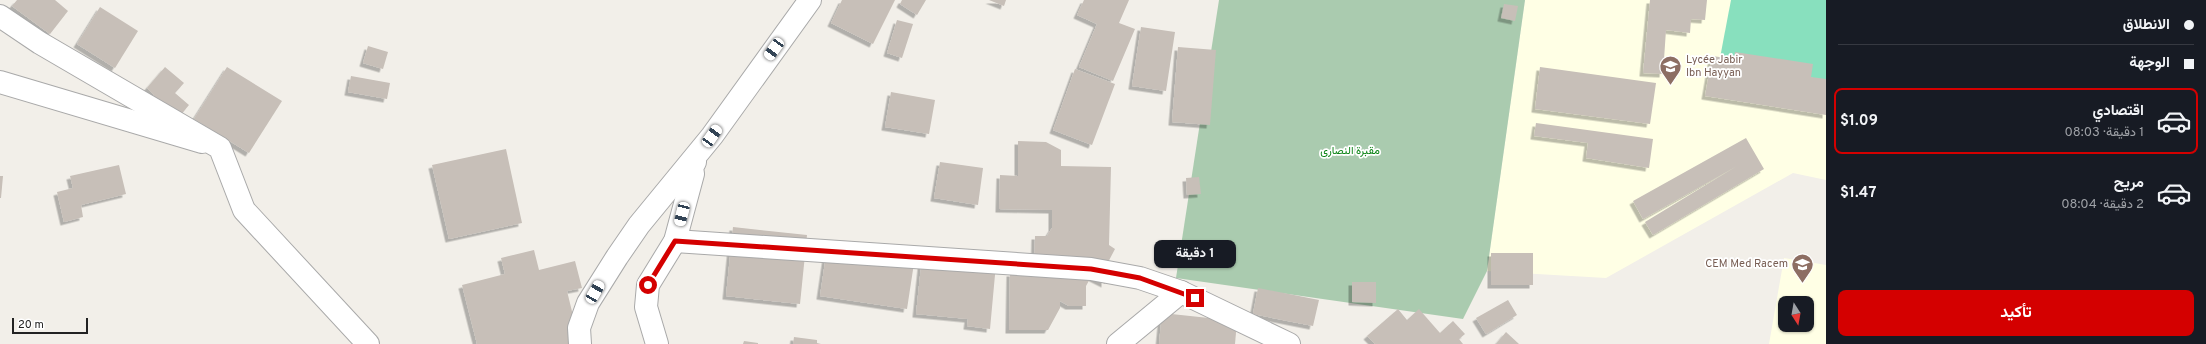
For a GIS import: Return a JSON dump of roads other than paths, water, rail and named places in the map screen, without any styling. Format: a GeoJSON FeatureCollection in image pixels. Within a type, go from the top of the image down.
{"type":"FeatureCollection","features":[{"type":"Feature","properties":{"kind":"street"},"geometry":{"type":"LineString","coordinates":[[657,344],[646,307],[648,285],[675,241],[694,174],[692,167],[712,136],[810,0]]}},
{"type":"Feature","properties":{"kind":"street"},"geometry":{"type":"LineString","coordinates":[[0,16],[40,43],[220,148],[244,210],[368,344]]}},
{"type":"Feature","properties":{"kind":"street"},"geometry":{"type":"LineString","coordinates":[[0,82],[220,148]]}},
{"type":"Feature","properties":{"kind":"street"},"geometry":{"type":"LineString","coordinates":[[580,344],[579,328],[588,303],[616,257],[639,225],[712,136]]}},
{"type":"Feature","properties":{"kind":"street"},"geometry":{"type":"LineString","coordinates":[[675,241],[1091,269],[1140,278],[1181,292],[1289,344]]}},
{"type":"Feature","properties":{"kind":"street"},"geometry":{"type":"LineString","coordinates":[[1118,344],[1181,292]]}},
{"type":"Feature","properties":{"kind":"place","name":"Lycée Jabir Ibn Hayyan"},"geometry":{"type":"Point","coordinates":[1670,86]}},
{"type":"Feature","properties":{"kind":"place","name":"CEM Med Racem"},"geometry":{"type":"Point","coordinates":[1803,284]}},
{"type":"Feature","properties":{"kind":"park label","name":"مقبرة النصارى"},"geometry":{"type":"Point","coordinates":[1350,151]}}]}
